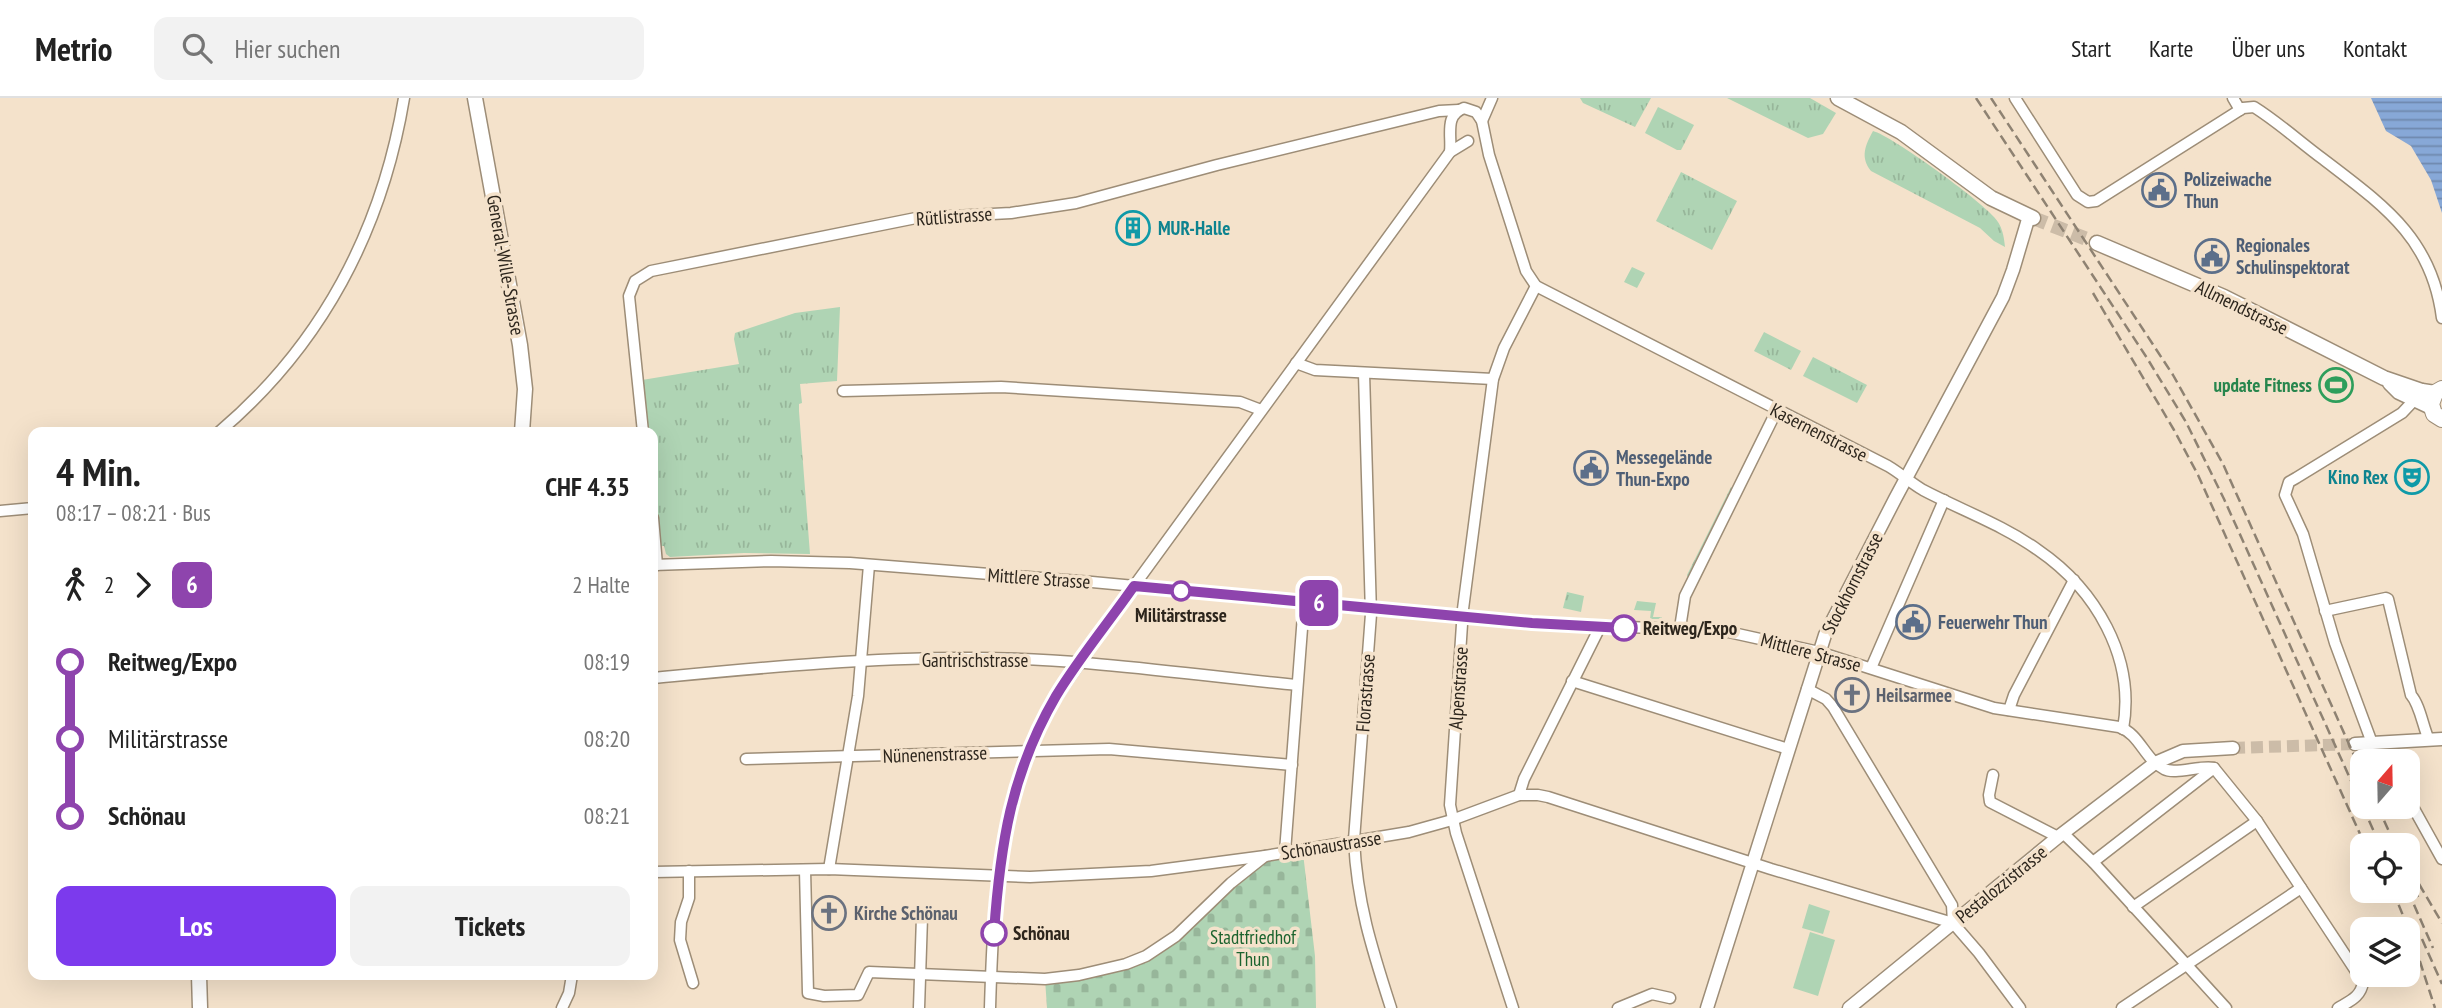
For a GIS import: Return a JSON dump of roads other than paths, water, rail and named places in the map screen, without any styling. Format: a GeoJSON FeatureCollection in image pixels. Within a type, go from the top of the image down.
{"type":"FeatureCollection","features":[{"type":"Feature","properties":{"kind":"main road","name":"General-Wille-Strasse"},"geometry":{"type":"LineString","coordinates":[[475,98],[520,345],[525,394],[522,427]]}},
{"type":"Feature","properties":{"kind":"main road"},"geometry":{"type":"LineString","coordinates":[[1838,98],[1901,132],[1991,198],[2031,217]]}},
{"type":"Feature","properties":{"kind":"main road","name":"Allmendstrasse"},"geometry":{"type":"LineString","coordinates":[[2097,243],[2224,297],[2434,405]]}},
{"type":"Feature","properties":{"kind":"main road"},"geometry":{"type":"LineString","coordinates":[[199,980],[200,1008]]}},
{"type":"Feature","properties":{"kind":"street"},"geometry":{"type":"LineString","coordinates":[[224,427],[274,378],[308,337],[334,299],[375,214],[391,162],[404,98]]}},
{"type":"Feature","properties":{"kind":"street"},"geometry":{"type":"LineString","coordinates":[[990,1008],[998,874],[1009,810],[1030,750],[1051,706],[1134,586],[1450,152],[1479,135],[1492,98]]}},
{"type":"Feature","properties":{"kind":"street"},"geometry":{"type":"LineString","coordinates":[[2015,98],[2077,195],[2088,202],[2099,199],[2240,110],[2250,106],[2257,109],[2399,220],[2427,262],[2437,289],[2442,318]]}},
{"type":"Feature","properties":{"kind":"street"},"geometry":{"type":"LineString","coordinates":[[2233,98],[2240,110]]}},
{"type":"Feature","properties":{"kind":"street"},"geometry":{"type":"LineString","coordinates":[[1450,152],[1451,119],[1461,109],[1477,100]]}},
{"type":"Feature","properties":{"kind":"street"},"geometry":{"type":"LineString","coordinates":[[1461,109],[1476,112],[1482,124],[1489,155],[1526,271],[1536,286]]}},
{"type":"Feature","properties":{"kind":"street","name":"Rütlistrasse"},"geometry":{"type":"LineString","coordinates":[[642,427],[629,296],[635,281],[651,271],[916,218],[1011,213],[1076,203],[1217,165],[1439,111],[1461,109]]}},
{"type":"Feature","properties":{"kind":"street"},"geometry":{"type":"LineString","coordinates":[[1423,116],[1437,120],[1458,139],[1480,145],[1489,155]]}},
{"type":"Feature","properties":{"kind":"street","name":"Stockhornstrasse"},"geometry":{"type":"LineString","coordinates":[[1707,1008],[1819,652],[1839,607],[2003,297],[2031,217]]}},
{"type":"Feature","properties":{"kind":"street","name":"Alpenstrasse"},"geometry":{"type":"LineString","coordinates":[[1513,1008],[1452,820],[1450,805],[1463,617],[1493,379],[1504,348],[1536,286]]}},
{"type":"Feature","properties":{"kind":"street","name":"Kasernenstrasse"},"geometry":{"type":"LineString","coordinates":[[1536,286],[1888,466],[1906,479],[2036,548],[2074,580],[2098,611],[2114,642],[2124,683],[2123,729]]}},
{"type":"Feature","properties":{"kind":"street"},"geometry":{"type":"LineString","coordinates":[[1296,363],[1315,370],[1493,379]]}},
{"type":"Feature","properties":{"kind":"street","name":"Florastrasse"},"geometry":{"type":"LineString","coordinates":[[1364,373],[1371,608],[1354,840],[1357,888],[1364,922],[1391,1008]]}},
{"type":"Feature","properties":{"kind":"street"},"geometry":{"type":"LineString","coordinates":[[843,391],[1001,387],[1240,402],[1261,410]]}},
{"type":"Feature","properties":{"kind":"street"},"geometry":{"type":"LineString","coordinates":[[2372,743],[2325,611],[2308,551],[2286,495],[2286,488],[2296,478],[2402,413],[2434,405]]}},
{"type":"Feature","properties":{"kind":"street"},"geometry":{"type":"LineString","coordinates":[[1680,628],[1685,596],[1777,410]]}},
{"type":"Feature","properties":{"kind":"street"},"geometry":{"type":"LineString","coordinates":[[1871,668],[1944,500]]}},
{"type":"Feature","properties":{"kind":"street"},"geometry":{"type":"LineString","coordinates":[[0,511],[28,508]]}},
{"type":"Feature","properties":{"kind":"street","name":"Mittlere Strasse"},"geometry":{"type":"LineString","coordinates":[[658,565],[771,561],[869,565],[1134,586],[1463,617],[1600,627],[1724,631],[1819,652],[2009,710],[2123,729]]}},
{"type":"Feature","properties":{"kind":"street"},"geometry":{"type":"LineString","coordinates":[[829,870],[863,662],[869,565]]}},
{"type":"Feature","properties":{"kind":"street"},"geometry":{"type":"LineString","coordinates":[[2009,710],[2014,695],[2074,580]]}},
{"type":"Feature","properties":{"kind":"street"},"geometry":{"type":"LineString","coordinates":[[2325,611],[2388,599],[2411,695],[2417,701],[2422,724],[2435,740]]}},
{"type":"Feature","properties":{"kind":"street"},"geometry":{"type":"LineString","coordinates":[[1285,852],[1304,602]]}},
{"type":"Feature","properties":{"kind":"street"},"geometry":{"type":"LineString","coordinates":[[1600,627],[1524,779],[1519,795],[1538,794],[1954,923],[2020,1008]]}},
{"type":"Feature","properties":{"kind":"street","name":"Gantrischstrasse"},"geometry":{"type":"LineString","coordinates":[[658,678],[863,662],[974,658],[1079,664],[1297,685]]}},
{"type":"Feature","properties":{"kind":"street"},"geometry":{"type":"LineString","coordinates":[[1572,681],[1788,749]]}},
{"type":"Feature","properties":{"kind":"street"},"geometry":{"type":"LineString","coordinates":[[1807,689],[1826,699],[1833,707],[1952,905],[1954,923]]}},
{"type":"Feature","properties":{"kind":"street"},"geometry":{"type":"LineString","coordinates":[[2123,729],[2133,735],[2155,763],[2167,771],[2214,768]]}},
{"type":"Feature","properties":{"kind":"street"},"geometry":{"type":"LineString","coordinates":[[2355,744],[2435,740]]}},
{"type":"Feature","properties":{"kind":"street"},"geometry":{"type":"LineString","coordinates":[[2155,763],[2183,751],[2233,748]]}},
{"type":"Feature","properties":{"kind":"street","name":"Nünenenstrasse"},"geometry":{"type":"LineString","coordinates":[[746,759],[1132,749],[1292,765]]}},
{"type":"Feature","properties":{"kind":"street","name":"Pestalozzistrasse"},"geometry":{"type":"LineString","coordinates":[[1849,1008],[2060,835],[2155,763]]}},
{"type":"Feature","properties":{"kind":"street"},"geometry":{"type":"LineString","coordinates":[[2214,768],[2256,821],[2362,982],[2357,996],[2338,1008]]}},
{"type":"Feature","properties":{"kind":"street"},"geometry":{"type":"LineString","coordinates":[[2094,862],[2214,768]]}},
{"type":"Feature","properties":{"kind":"street"},"geometry":{"type":"LineString","coordinates":[[1993,775],[1990,802],[2060,835],[2094,862],[2226,1008]]}},
{"type":"Feature","properties":{"kind":"street","name":"Schönaustrasse"},"geometry":{"type":"LineString","coordinates":[[805,870],[808,993],[824,996],[858,995],[869,972],[991,978],[1059,978],[1103,970],[1146,956],[1193,922],[1233,881],[1265,856],[1409,832],[1452,820],[1519,795]]}},
{"type":"Feature","properties":{"kind":"street"},"geometry":{"type":"LineString","coordinates":[[2420,819],[2442,859]]}},
{"type":"Feature","properties":{"kind":"street"},"geometry":{"type":"LineString","coordinates":[[2133,907],[2256,821]]}},
{"type":"Feature","properties":{"kind":"street"},"geometry":{"type":"LineString","coordinates":[[658,872],[829,870],[1030,877],[1116,874],[1265,856]]}},
{"type":"Feature","properties":{"kind":"street"},"geometry":{"type":"LineString","coordinates":[[1228,860],[1233,881]]}},
{"type":"Feature","properties":{"kind":"street"},"geometry":{"type":"LineString","coordinates":[[689,871],[689,902],[681,922],[680,940],[693,983]]}},
{"type":"Feature","properties":{"kind":"street"},"geometry":{"type":"LineString","coordinates":[[2122,1008],[2301,888]]}},
{"type":"Feature","properties":{"kind":"street"},"geometry":{"type":"LineString","coordinates":[[919,1008],[922,917]]}},
{"type":"Feature","properties":{"kind":"street"},"geometry":{"type":"LineString","coordinates":[[562,1008],[571,980]]}},
{"type":"Feature","properties":{"kind":"street"},"geometry":{"type":"LineString","coordinates":[[1618,1008],[1652,995],[1670,998]]}},
{"type":"Feature","properties":{"kind":"water"},"geometry":{"type":"Polygon","coordinates":[[[2371,98],[2442,98],[2442,213],[2431,180],[2411,146],[2386,131],[2371,98]]]}},
{"type":"Feature","properties":{"kind":"tunnel"},"geometry":{"type":"LineString","coordinates":[[2033,218],[2097,243]]}},
{"type":"Feature","properties":{"kind":"tunnel"},"geometry":{"type":"LineString","coordinates":[[2233,748],[2355,744]]}},
{"type":"Feature","properties":{"kind":"railway"},"geometry":{"type":"LineString","coordinates":[[1976,98],[2186,422],[2224,499],[2375,833]]}},
{"type":"Feature","properties":{"kind":"railway"},"geometry":{"type":"LineString","coordinates":[[1991,98],[2173,375],[2223,464],[2351,749]]}},
{"type":"Feature","properties":{"kind":"railway"},"geometry":{"type":"LineString","coordinates":[[2093,293],[2198,475],[2360,833]]}},
{"type":"Feature","properties":{"kind":"railway"},"geometry":{"type":"LineString","coordinates":[[2383,819],[2390,833]]}},
{"type":"Feature","properties":{"kind":"railway"},"geometry":{"type":"LineString","coordinates":[[2420,886],[2442,923]]}},
{"type":"Feature","properties":{"kind":"railway"},"geometry":{"type":"LineString","coordinates":[[2398,903],[2435,1008]]}},
{"type":"Feature","properties":{"kind":"railway"},"geometry":{"type":"LineString","coordinates":[[2413,903],[2433,948]]}},
{"type":"Feature","properties":{"kind":"railway"},"geometry":{"type":"LineString","coordinates":[[2422,939],[2442,984]]}},
{"type":"Feature","properties":{"kind":"place","name":"Polizeiwache Thun"},"geometry":{"type":"Point","coordinates":[2159,190]}},
{"type":"Feature","properties":{"kind":"place","name":"MUR-Halle"},"geometry":{"type":"Point","coordinates":[1133,228]}},
{"type":"Feature","properties":{"kind":"place","name":"Regionales Schulinspektorat"},"geometry":{"type":"Point","coordinates":[2212,256]}},
{"type":"Feature","properties":{"kind":"place","name":"update Fitness"},"geometry":{"type":"Point","coordinates":[2336,385]}},
{"type":"Feature","properties":{"kind":"place","name":"Messegelände Thun-Expo"},"geometry":{"type":"Point","coordinates":[1591,468]}},
{"type":"Feature","properties":{"kind":"place","name":"Kino Rex"},"geometry":{"type":"Point","coordinates":[2412,477]}},
{"type":"Feature","properties":{"kind":"place","name":"Militärstrasse"},"geometry":{"type":"Point","coordinates":[1181,591]}},
{"type":"Feature","properties":{"kind":"place","name":"Feuerwehr Thun"},"geometry":{"type":"Point","coordinates":[1913,622]}},
{"type":"Feature","properties":{"kind":"place","name":"Reitweg/Expo"},"geometry":{"type":"Point","coordinates":[1624,628]}},
{"type":"Feature","properties":{"kind":"place","name":"Heilsarmee"},"geometry":{"type":"Point","coordinates":[1852,695]}},
{"type":"Feature","properties":{"kind":"place","name":"Kirche Schönau"},"geometry":{"type":"Point","coordinates":[829,913]}},
{"type":"Feature","properties":{"kind":"place","name":"Schönau"},"geometry":{"type":"Point","coordinates":[994,933]}},
{"type":"Feature","properties":{"kind":"park label","name":"Stadtfriedhof Thun"},"geometry":{"type":"Point","coordinates":[1253,948]}}]}
